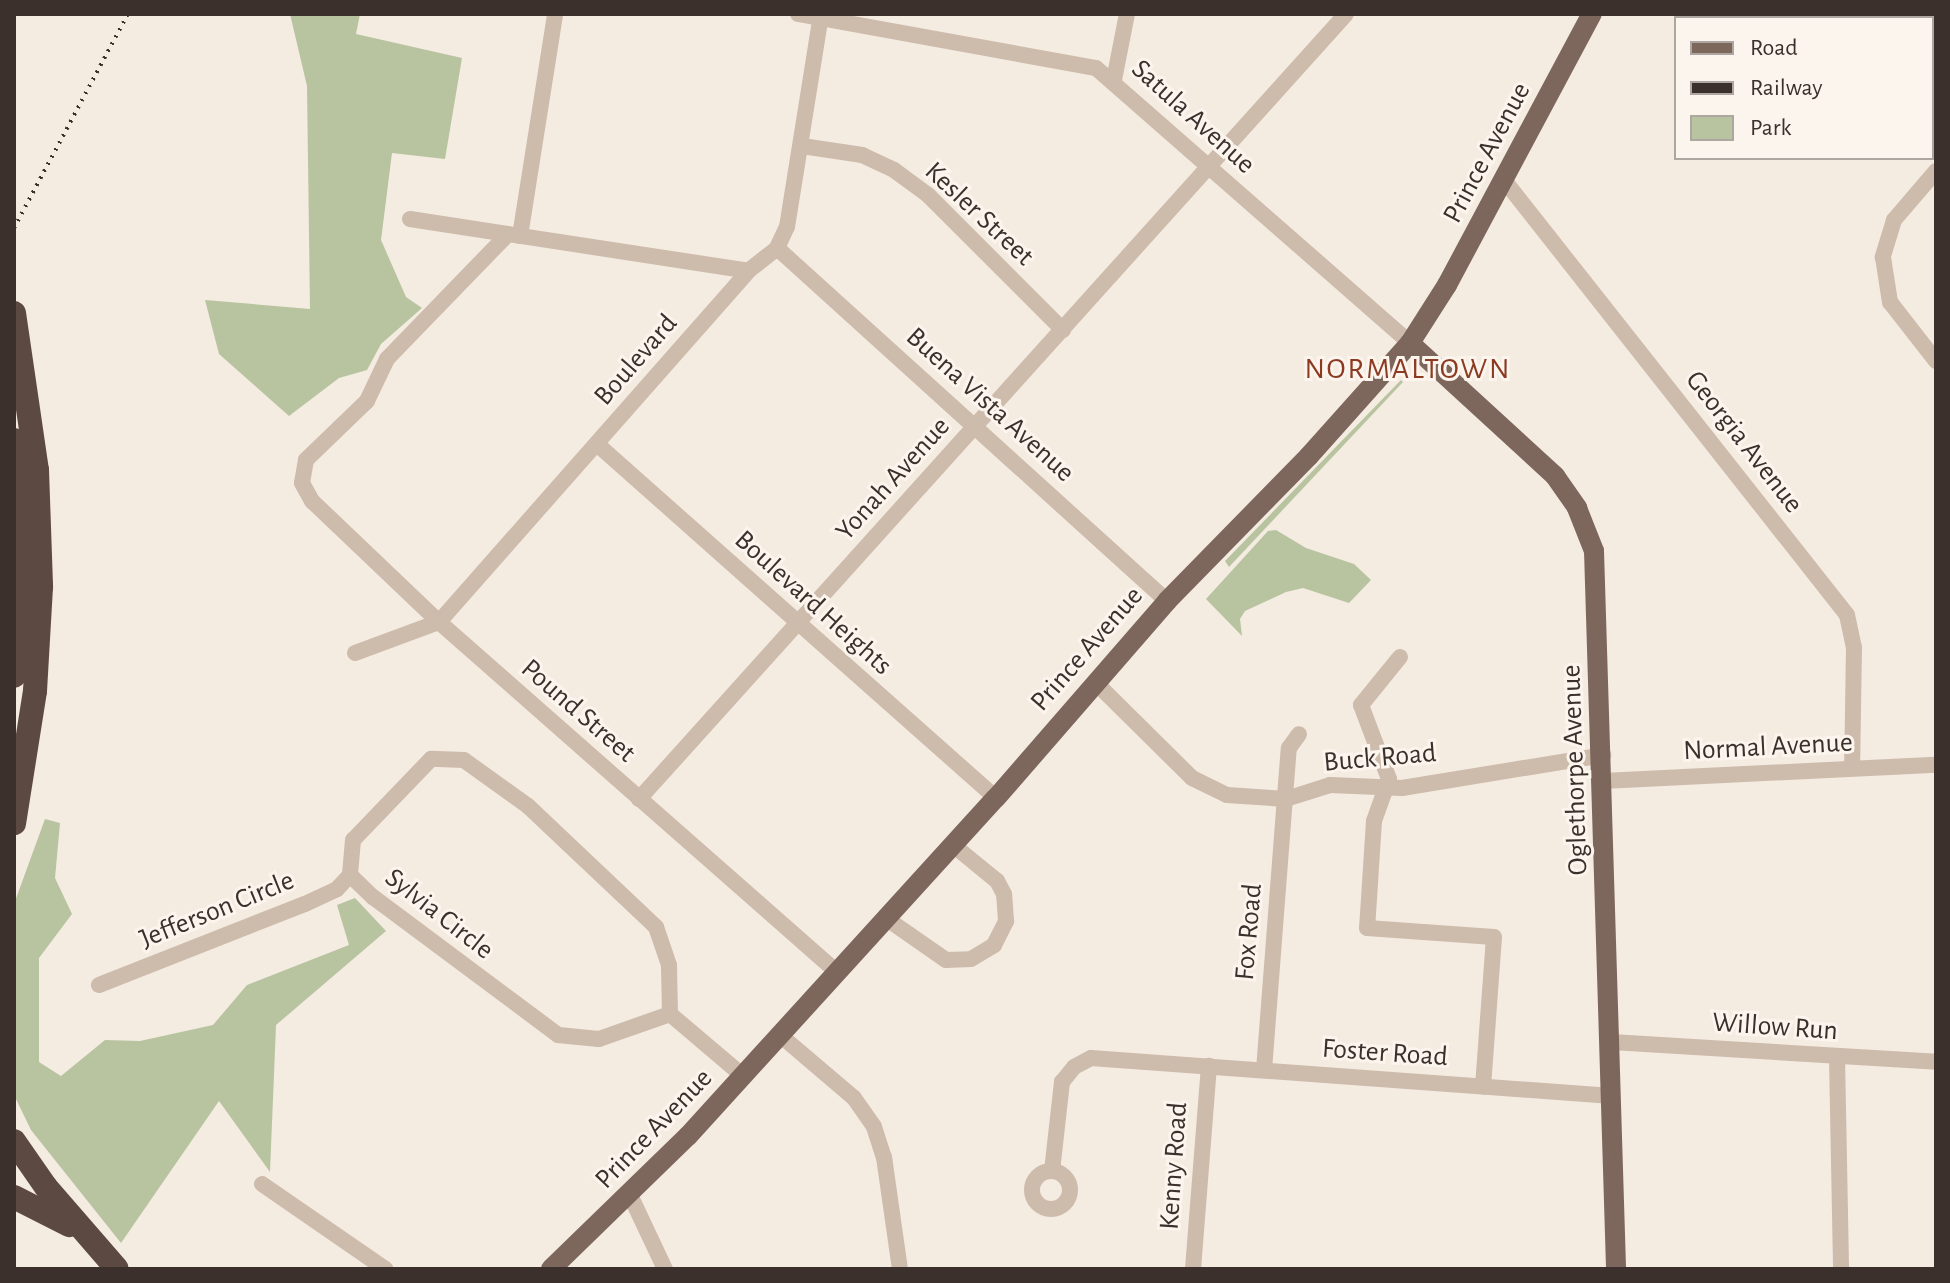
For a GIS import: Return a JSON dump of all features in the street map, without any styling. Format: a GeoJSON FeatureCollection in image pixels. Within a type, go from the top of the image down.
{"type":"FeatureCollection","features":[{"type":"Feature","properties":{"kind":"highway"},"geometry":{"type":"LineString","coordinates":[[14,823],[35,691],[41,587],[37,470],[15,317]]}},
{"type":"Feature","properties":{"kind":"highway"},"geometry":{"type":"LineString","coordinates":[[14,440],[19,561],[14,676]]}},
{"type":"Feature","properties":{"kind":"highway"},"geometry":{"type":"LineString","coordinates":[[14,1141],[90,1241],[117,1269]]}},
{"type":"Feature","properties":{"kind":"highway"},"geometry":{"type":"LineString","coordinates":[[14,1197],[46,1211],[90,1241]]}},
{"type":"Feature","properties":{"kind":"main road","name":"Prince Avenue"},"geometry":{"type":"LineString","coordinates":[[551,1269],[630,1195],[743,1076],[996,798],[1167,601],[1309,456],[1410,343],[1504,180],[1592,14]]}},
{"type":"Feature","properties":{"kind":"main road","name":"Oglethorpe Avenue"},"geometry":{"type":"LineString","coordinates":[[1410,343],[1555,476],[1585,525],[1597,572],[1616,1269]]}},
{"type":"Feature","properties":{"kind":"street"},"geometry":{"type":"LineString","coordinates":[[514,235],[555,14]]}},
{"type":"Feature","properties":{"kind":"street","name":"Satula Avenue"},"geometry":{"type":"LineString","coordinates":[[798,14],[1079,63],[1114,80],[1410,343]]}},
{"type":"Feature","properties":{"kind":"street"},"geometry":{"type":"LineString","coordinates":[[1114,80],[1127,14]]}},
{"type":"Feature","properties":{"kind":"street","name":"Yonah Avenue"},"geometry":{"type":"LineString","coordinates":[[639,799],[1346,14]]}},
{"type":"Feature","properties":{"kind":"street"},"geometry":{"type":"LineString","coordinates":[[777,248],[787,227],[821,16]]}},
{"type":"Feature","properties":{"kind":"street","name":"Kesler Street"},"geometry":{"type":"LineString","coordinates":[[802,146],[862,155],[894,170],[928,195],[1063,330]]}},
{"type":"Feature","properties":{"kind":"street"},"geometry":{"type":"LineString","coordinates":[[1936,171],[1894,220],[1883,257],[1890,302],[1936,361]]}},
{"type":"Feature","properties":{"kind":"street","name":"Georgia Avenue"},"geometry":{"type":"LineString","coordinates":[[1504,180],[1847,615],[1854,647],[1852,768]]}},
{"type":"Feature","properties":{"kind":"street"},"geometry":{"type":"LineString","coordinates":[[410,219],[748,271]]}},
{"type":"Feature","properties":{"kind":"street","name":"Pound Street"},"geometry":{"type":"LineString","coordinates":[[514,235],[387,359],[367,401],[306,460],[301,474],[312,501],[439,622],[838,973]]}},
{"type":"Feature","properties":{"kind":"street","name":"Boulevard"},"geometry":{"type":"LineString","coordinates":[[355,653],[439,622],[748,271],[777,248]]}},
{"type":"Feature","properties":{"kind":"street","name":"Buena Vista Avenue"},"geometry":{"type":"LineString","coordinates":[[777,248],[1167,601]]}},
{"type":"Feature","properties":{"kind":"street"},"geometry":{"type":"LineString","coordinates":[[1916,337],[1936,337]]}},
{"type":"Feature","properties":{"kind":"street","name":"Boulevard Heights"},"geometry":{"type":"LineString","coordinates":[[598,445],[796,625],[996,798]]}},
{"type":"Feature","properties":{"kind":"street"},"geometry":{"type":"LineString","coordinates":[[1400,657],[1361,705],[1383,755],[1389,788],[1374,821],[1367,928],[1494,937],[1483,1087]]}},
{"type":"Feature","properties":{"kind":"street","name":"Buck Road"},"geometry":{"type":"LineString","coordinates":[[1095,682],[1210,791],[1286,799],[1330,785],[1389,788],[1603,755]]}},
{"type":"Feature","properties":{"kind":"street","name":"Fox Road"},"geometry":{"type":"LineString","coordinates":[[1264,1070],[1289,748],[1299,734]]}},
{"type":"Feature","properties":{"kind":"street","name":"Sylvia Circle"},"geometry":{"type":"LineString","coordinates":[[431,759],[464,760],[528,806],[656,927],[669,965],[670,1014],[599,1039],[558,1035],[410,928],[350,875],[353,840],[431,759]]}},
{"type":"Feature","properties":{"kind":"street","name":"Normal Avenue"},"geometry":{"type":"LineString","coordinates":[[1603,781],[1936,765]]}},
{"type":"Feature","properties":{"kind":"street"},"geometry":{"type":"LineString","coordinates":[[887,919],[946,960],[971,959],[994,945],[1006,921],[1004,894],[997,881],[953,845]]}},
{"type":"Feature","properties":{"kind":"street","name":"Jefferson Circle"},"geometry":{"type":"LineString","coordinates":[[99,985],[305,904],[337,889],[350,875]]}},
{"type":"Feature","properties":{"kind":"street"},"geometry":{"type":"LineString","coordinates":[[670,1014],[743,1076]]}},
{"type":"Feature","properties":{"kind":"street"},"geometry":{"type":"LineString","coordinates":[[780,1035],[854,1098],[874,1127],[884,1157],[900,1269]]}},
{"type":"Feature","properties":{"kind":"street","name":"Willow Run"},"geometry":{"type":"LineString","coordinates":[[1612,1042],[1936,1062]]}},
{"type":"Feature","properties":{"kind":"street"},"geometry":{"type":"LineString","coordinates":[[1837,1057],[1841,1269]]}},
{"type":"Feature","properties":{"kind":"street","name":"Foster Road"},"geometry":{"type":"LineString","coordinates":[[1052,1171],[1058,1100],[1068,1074],[1091,1058],[1612,1096]]}},
{"type":"Feature","properties":{"kind":"street","name":"Kenny Road"},"geometry":{"type":"LineString","coordinates":[[1193,1269],[1209,1066]]}},
{"type":"Feature","properties":{"kind":"street"},"geometry":{"type":"LineString","coordinates":[[262,1184],[385,1269]]}},
{"type":"Feature","properties":{"kind":"street"},"geometry":{"type":"LineString","coordinates":[[630,1195],[665,1269]]}},
{"type":"Feature","properties":{"kind":"green space"},"geometry":{"type":"Polygon","coordinates":[[[290,14],[360,14],[356,34],[462,58],[445,159],[392,153],[381,240],[406,297],[422,308],[381,344],[367,370],[339,378],[289,416],[219,354],[205,300],[310,309],[307,86],[290,14]]]}},
{"type":"Feature","properties":{"kind":"green space"},"geometry":{"type":"Polygon","coordinates":[[[1401,380],[1403,382],[1229,567],[1225,561],[1401,380]]]}},
{"type":"Feature","properties":{"kind":"green space"},"geometry":{"type":"Polygon","coordinates":[[[1276,530],[1306,548],[1354,564],[1371,580],[1349,603],[1303,588],[1286,592],[1245,611],[1240,619],[1242,636],[1206,599],[1268,531],[1276,530]]]}},
{"type":"Feature","properties":{"kind":"green space"},"geometry":{"type":"Polygon","coordinates":[[[45,819],[60,823],[55,878],[72,914],[39,958],[39,1062],[61,1076],[105,1040],[140,1041],[213,1025],[247,985],[349,945],[337,905],[355,898],[386,931],[276,1025],[270,1172],[219,1101],[121,1243],[31,1130],[14,1095],[14,904],[45,819]]]}},
{"type":"Feature","properties":{"kind":"railway"},"geometry":{"type":"LineString","coordinates":[[14,228],[128,14]]}},
{"type":"Feature","properties":{"kind":"district","name":"NORMALTOWN"},"geometry":{"type":"Point","coordinates":[1408,369]}}]}
